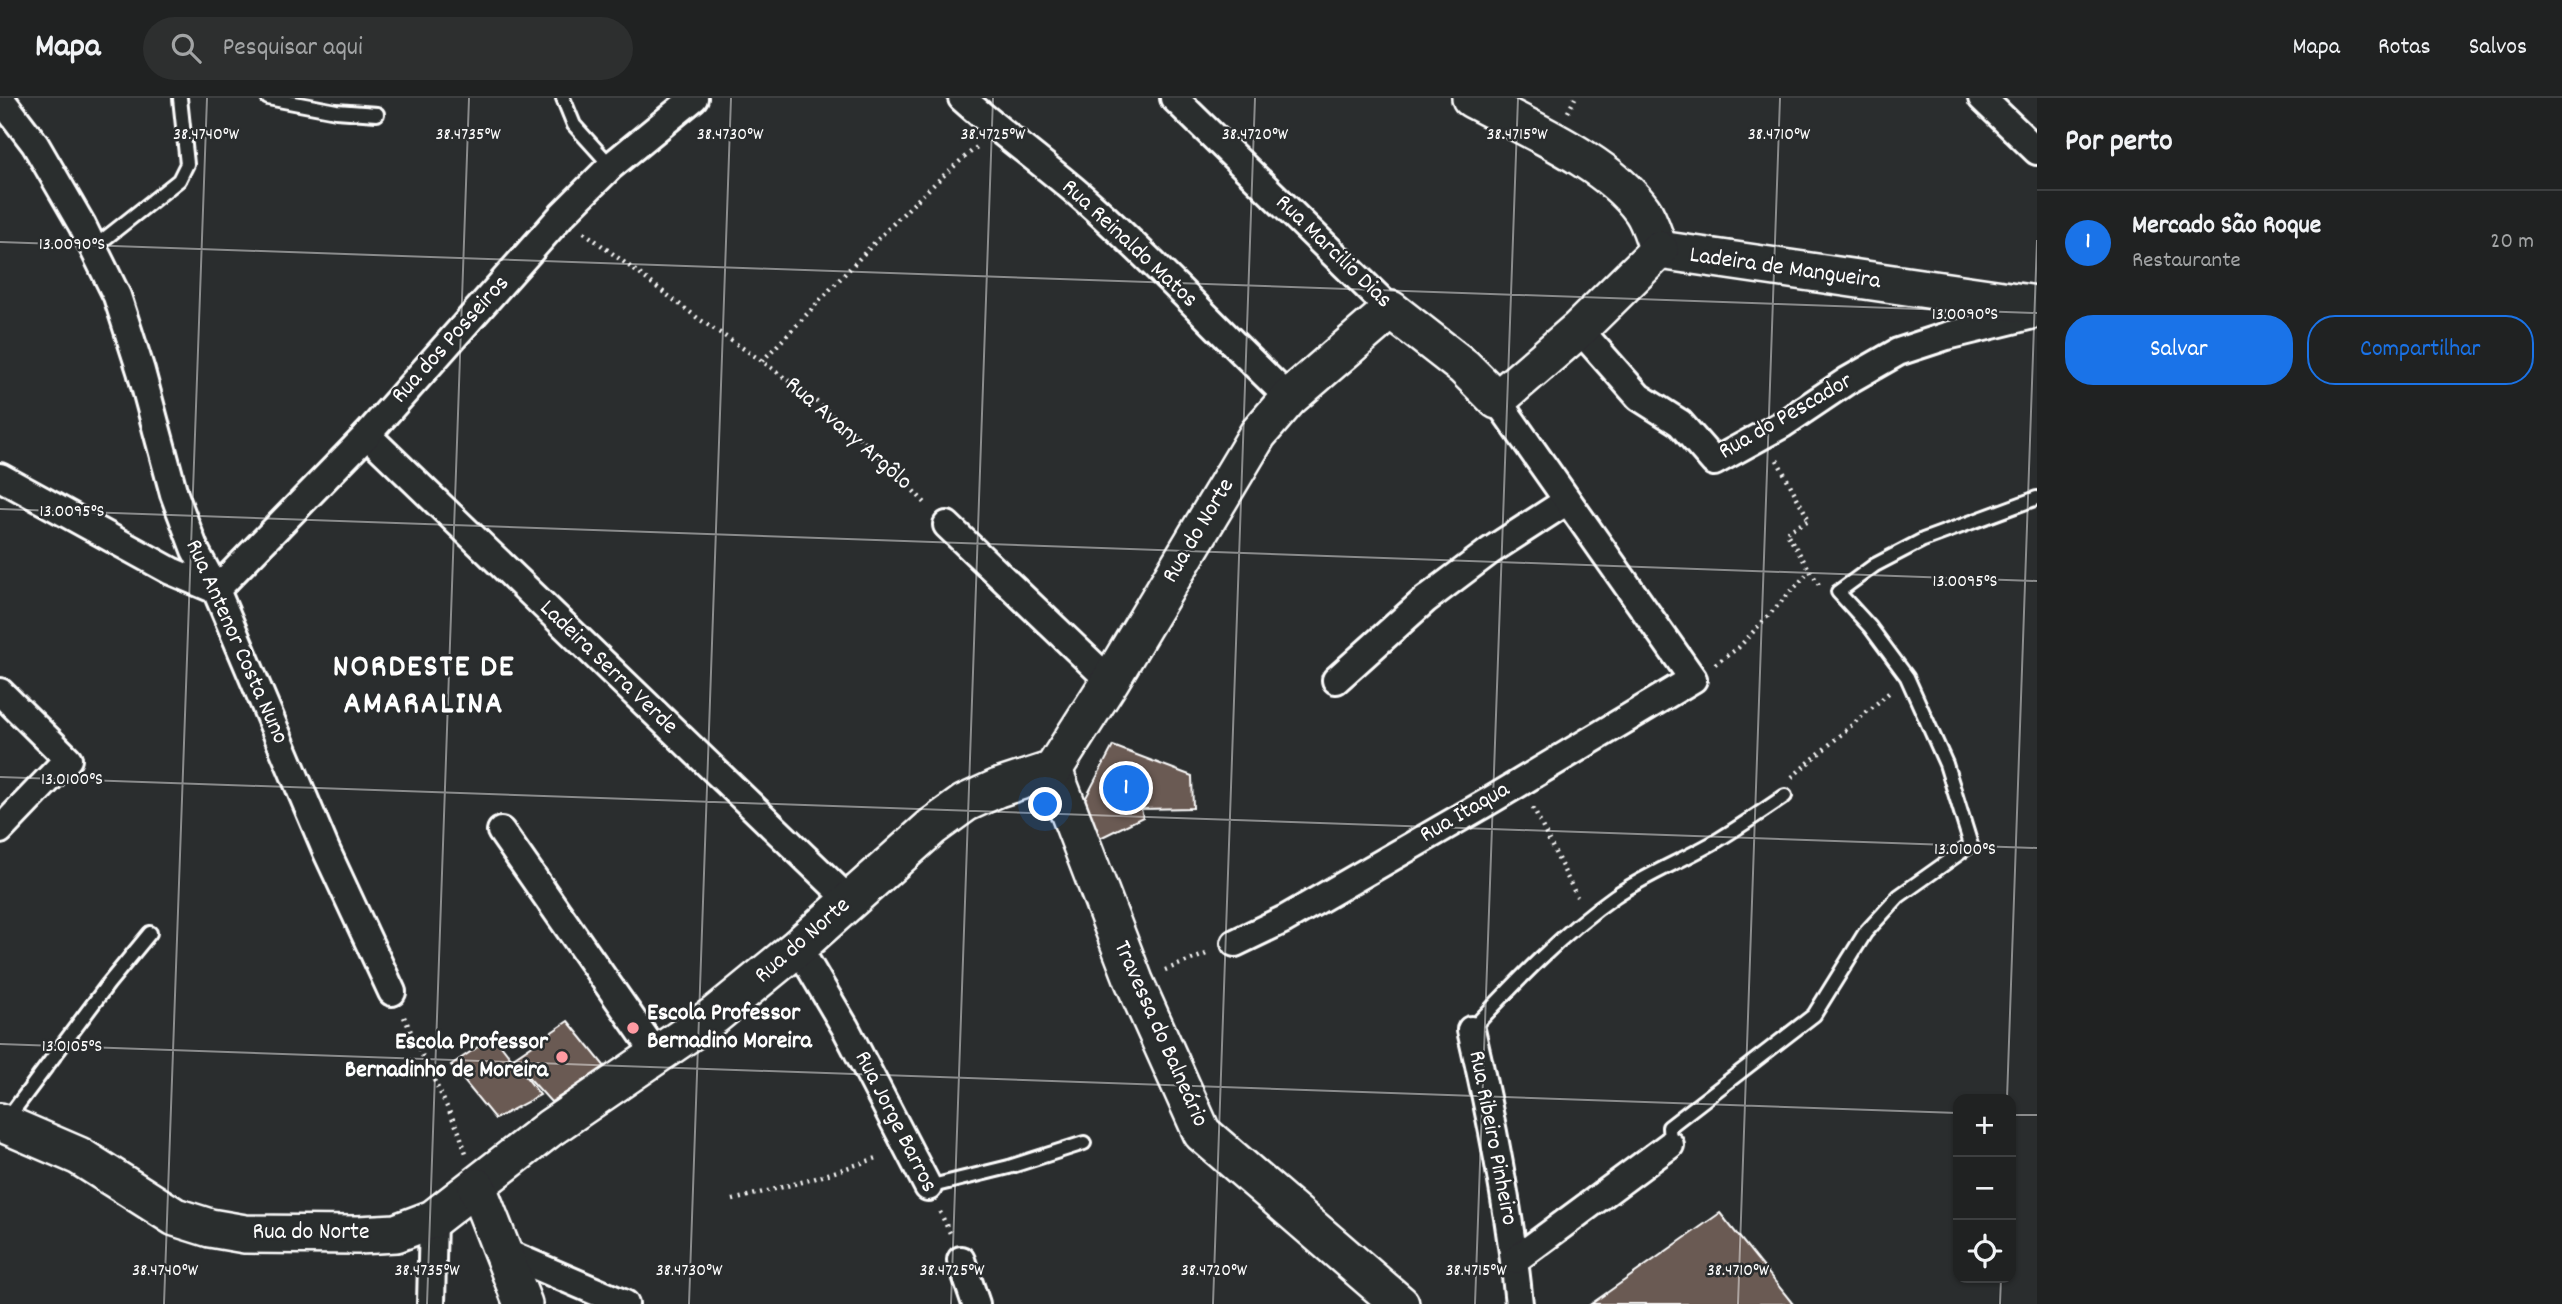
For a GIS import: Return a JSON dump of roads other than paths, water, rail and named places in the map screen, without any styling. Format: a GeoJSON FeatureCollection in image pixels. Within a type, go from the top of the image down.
{"type":"FeatureCollection","features":[{"type":"Feature","properties":{"kind":"street","name":"Rua Antenor Costa Nuno"},"geometry":{"type":"LineString","coordinates":[[0,98],[35,144],[117,296],[174,494],[195,550],[216,590],[326,850],[392,992]]}},
{"type":"Feature","properties":{"kind":"street","name":"Rua dos Posseiros"},"geometry":{"type":"LineString","coordinates":[[216,590],[367,435],[562,215],[611,166],[694,98]]}},
{"type":"Feature","properties":{"kind":"street","name":"Rua Reinaldo Matos"},"geometry":{"type":"LineString","coordinates":[[962,98],[1087,201],[1289,398]]}},
{"type":"Feature","properties":{"kind":"street","name":"Rua Marcilio Dias"},"geometry":{"type":"LineString","coordinates":[[1174,98],[1391,310],[1464,367],[1496,400],[1693,679]]}},
{"type":"Feature","properties":{"kind":"street"},"geometry":{"type":"LineString","coordinates":[[1471,98],[1554,141],[1622,188],[1645,213],[1658,250],[1579,329],[1496,400]]}},
{"type":"Feature","properties":{"kind":"street"},"geometry":{"type":"LineString","coordinates":[[1982,98],[2037,150]]}},
{"type":"Feature","properties":{"kind":"street","name":"Ladeira de Mangueira"},"geometry":{"type":"LineString","coordinates":[[1658,250],[2037,305]]}},
{"type":"Feature","properties":{"kind":"street","name":"Rua do Norte"},"geometry":{"type":"LineString","coordinates":[[2,1123],[79,1156],[175,1217],[210,1228],[245,1234],[358,1235],[396,1233],[433,1219],[550,1128],[715,1015],[798,947],[932,827],[965,803],[998,788],[1053,770],[1110,681],[1258,434],[1289,398],[1391,310]]}},
{"type":"Feature","properties":{"kind":"street","name":"Rua do Pescador"},"geometry":{"type":"LineString","coordinates":[[1579,329],[1639,397],[1680,423],[1714,462],[1764,435],[1847,381],[1898,352],[1947,336],[2037,314]]}},
{"type":"Feature","properties":{"kind":"street","name":"Ladeira Serra Verde"},"geometry":{"type":"LineString","coordinates":[[367,435],[850,901]]}},
{"type":"Feature","properties":{"kind":"street"},"geometry":{"type":"LineString","coordinates":[[0,477],[171,571],[216,590]]}},
{"type":"Feature","properties":{"kind":"street"},"geometry":{"type":"LineString","coordinates":[[1336,680],[1425,600],[1490,551],[1567,500]]}},
{"type":"Feature","properties":{"kind":"street"},"geometry":{"type":"LineString","coordinates":[[947,526],[1110,681]]}},
{"type":"Feature","properties":{"kind":"street","name":"Rua Itaqua"},"geometry":{"type":"LineString","coordinates":[[1235,943],[1285,919],[1693,679]]}},
{"type":"Feature","properties":{"kind":"street"},"geometry":{"type":"LineString","coordinates":[[0,692],[68,760],[0,830]]}},
{"type":"Feature","properties":{"kind":"street","name":"Travessa do Balneário"},"geometry":{"type":"LineString","coordinates":[[1053,770],[1134,981],[1202,1133],[1400,1304]]}},
{"type":"Feature","properties":{"kind":"street"},"geometry":{"type":"LineString","coordinates":[[501,831],[657,1055]]}},
{"type":"Feature","properties":{"kind":"street","name":"Rua Jorge Barros"},"geometry":{"type":"LineString","coordinates":[[798,947],[845,1027],[928,1187]]}},
{"type":"Feature","properties":{"kind":"street","name":"Rua Ribeiro Pinheiro"},"geometry":{"type":"LineString","coordinates":[[1471,1030],[1486,1095],[1515,1260],[1520,1304]]}},
{"type":"Feature","properties":{"kind":"street"},"geometry":{"type":"LineString","coordinates":[[1515,1260],[1670,1145]]}},
{"type":"Feature","properties":{"kind":"street"},"geometry":{"type":"LineString","coordinates":[[477,1187],[523,1304]]}},
{"type":"Feature","properties":{"kind":"street"},"geometry":{"type":"LineString","coordinates":[[432,1304],[433,1219]]}},
{"type":"Feature","properties":{"kind":"street"},"geometry":{"type":"LineString","coordinates":[[504,1252],[625,1304]]}},
{"type":"Feature","properties":{"kind":"street"},"geometry":{"type":"LineString","coordinates":[[961,1260],[976,1304]]}},
{"type":"Feature","properties":{"kind":"lane"},"geometry":{"type":"LineString","coordinates":[[93,248],[179,180],[187,164],[180,98]]}},
{"type":"Feature","properties":{"kind":"lane"},"geometry":{"type":"LineString","coordinates":[[268,98],[336,111],[377,114]]}},
{"type":"Feature","properties":{"kind":"lane"},"geometry":{"type":"LineString","coordinates":[[563,98],[574,125],[611,166]]}},
{"type":"Feature","properties":{"kind":"lane"},"geometry":{"type":"LineString","coordinates":[[1670,1145],[1669,1127],[1814,1015],[1866,933],[1899,896],[1971,845],[1946,764],[1907,677],[1870,627],[1838,592],[1875,565],[1923,540],[2037,498]]}},
{"type":"Feature","properties":{"kind":"lane","name":"Rua Ribeiro Pinheiro"},"geometry":{"type":"LineString","coordinates":[[1471,1030],[1526,971],[1587,917],[1618,894],[1658,870],[1717,841],[1785,796]]}},
{"type":"Feature","properties":{"kind":"lane"},"geometry":{"type":"LineString","coordinates":[[2,1123],[150,933]]}},
{"type":"Feature","properties":{"kind":"lane"},"geometry":{"type":"LineString","coordinates":[[928,1187],[1009,1167],[1084,1143]]}},
{"type":"Feature","properties":{"kind":"place","name":"Mercado São Roque"},"geometry":{"type":"Point","coordinates":[1126,788]}},
{"type":"Feature","properties":{"kind":"place","name":"Escola Professor Bernadino Moreira"},"geometry":{"type":"Point","coordinates":[633,1028]}},
{"type":"Feature","properties":{"kind":"place","name":"Escola Professor Bernadinho de Moreira"},"geometry":{"type":"Point","coordinates":[562,1057]}},
{"type":"Feature","properties":{"kind":"district","name":"NORDESTE DE AMARALINA"},"geometry":{"type":"Point","coordinates":[424,688]}}]}
